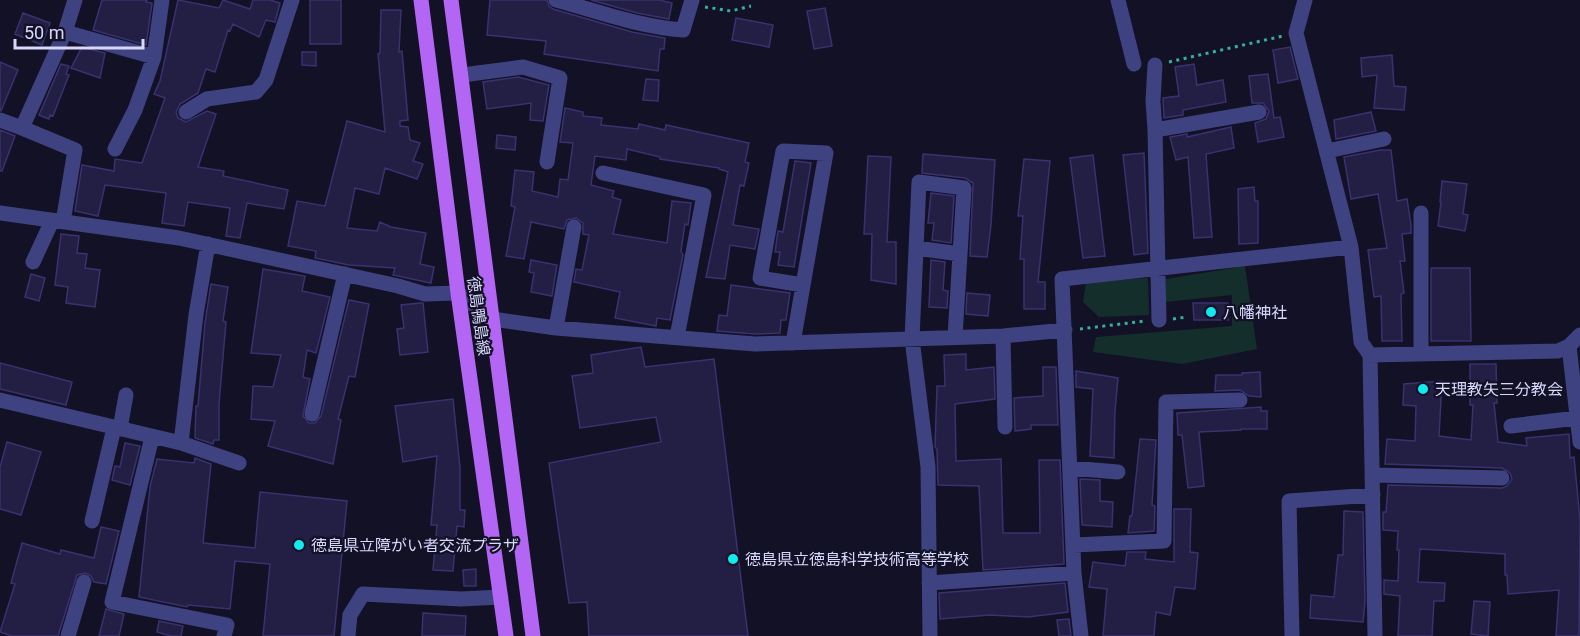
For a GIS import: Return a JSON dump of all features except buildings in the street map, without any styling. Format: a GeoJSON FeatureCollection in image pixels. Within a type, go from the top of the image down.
{"type":"FeatureCollection","features":[{"type":"Feature","properties":{"kind":"main road","name":"徳島鴨島線"},"geometry":{"type":"LineString","coordinates":[[421,0],[458,293],[506,636]]}},
{"type":"Feature","properties":{"kind":"main road","name":"徳島鴨島線"},"geometry":{"type":"LineString","coordinates":[[451,0],[533,636]]}},
{"type":"Feature","properties":{"kind":"street"},"geometry":{"type":"LineString","coordinates":[[22,128],[65,32],[75,0]]}},
{"type":"Feature","properties":{"kind":"street"},"geometry":{"type":"LineString","coordinates":[[115,149],[135,110],[154,57],[162,0]]}},
{"type":"Feature","properties":{"kind":"street"},"geometry":{"type":"LineString","coordinates":[[186,112],[207,99],[256,92],[266,80],[292,0]]}},
{"type":"Feature","properties":{"kind":"street"},"geometry":{"type":"LineString","coordinates":[[556,0],[632,21],[683,30],[692,2]]}},
{"type":"Feature","properties":{"kind":"street"},"geometry":{"type":"LineString","coordinates":[[1118,0],[1134,64]]}},
{"type":"Feature","properties":{"kind":"street"},"geometry":{"type":"LineString","coordinates":[[1305,0],[1296,33],[1351,247],[1361,342],[1370,355],[1375,636]]}},
{"type":"Feature","properties":{"kind":"street"},"geometry":{"type":"LineString","coordinates":[[65,32],[154,57]]}},
{"type":"Feature","properties":{"kind":"street"},"geometry":{"type":"LineString","coordinates":[[1155,65],[1152,101],[1155,130],[1159,320]]}},
{"type":"Feature","properties":{"kind":"street"},"geometry":{"type":"LineString","coordinates":[[462,75],[523,67],[560,78],[547,162]]}},
{"type":"Feature","properties":{"kind":"street"},"geometry":{"type":"LineString","coordinates":[[1155,130],[1259,112]]}},
{"type":"Feature","properties":{"kind":"street"},"geometry":{"type":"LineString","coordinates":[[0,120],[75,150],[58,221],[33,262]]}},
{"type":"Feature","properties":{"kind":"street"},"geometry":{"type":"LineString","coordinates":[[1327,151],[1384,139]]}},
{"type":"Feature","properties":{"kind":"street"},"geometry":{"type":"LineString","coordinates":[[793,343],[826,153],[783,151],[760,278],[803,285]]}},
{"type":"Feature","properties":{"kind":"street"},"geometry":{"type":"LineString","coordinates":[[603,173],[704,195],[677,337]]}},
{"type":"Feature","properties":{"kind":"street"},"geometry":{"type":"LineString","coordinates":[[930,636],[928,467],[912,339],[919,182],[964,188],[955,338]]}},
{"type":"Feature","properties":{"kind":"street"},"geometry":{"type":"LineString","coordinates":[[0,213],[179,238],[398,286],[425,294],[458,293],[492,319],[556,328],[756,344],[1003,336],[1065,330]]}},
{"type":"Feature","properties":{"kind":"street"},"geometry":{"type":"LineString","coordinates":[[1421,213],[1421,354]]}},
{"type":"Feature","properties":{"kind":"street"},"geometry":{"type":"LineString","coordinates":[[556,328],[574,227]]}},
{"type":"Feature","properties":{"kind":"street"},"geometry":{"type":"LineString","coordinates":[[181,443],[196,315],[208,244]]}},
{"type":"Feature","properties":{"kind":"street"},"geometry":{"type":"LineString","coordinates":[[1081,636],[1074,573],[1062,279],[1351,247]]}},
{"type":"Feature","properties":{"kind":"street"},"geometry":{"type":"LineString","coordinates":[[916,248],[960,254]]}},
{"type":"Feature","properties":{"kind":"street"},"geometry":{"type":"LineString","coordinates":[[312,414],[345,274]]}},
{"type":"Feature","properties":{"kind":"street"},"geometry":{"type":"LineString","coordinates":[[1003,336],[1005,427]]}},
{"type":"Feature","properties":{"kind":"street"},"geometry":{"type":"LineString","coordinates":[[1370,355],[1558,351],[1575,340]]}},
{"type":"Feature","properties":{"kind":"street"},"geometry":{"type":"LineString","coordinates":[[1575,340],[1576,418],[1580,442]]}},
{"type":"Feature","properties":{"kind":"street"},"geometry":{"type":"LineString","coordinates":[[92,521],[126,395]]}},
{"type":"Feature","properties":{"kind":"street"},"geometry":{"type":"LineString","coordinates":[[0,400],[181,443],[239,463]]}},
{"type":"Feature","properties":{"kind":"street"},"geometry":{"type":"LineString","coordinates":[[1073,545],[1164,541],[1166,402],[1240,400]]}},
{"type":"Feature","properties":{"kind":"street"},"geometry":{"type":"LineString","coordinates":[[1511,426],[1576,418]]}},
{"type":"Feature","properties":{"kind":"street"},"geometry":{"type":"LineString","coordinates":[[152,437],[112,602],[227,624],[224,636]]}},
{"type":"Feature","properties":{"kind":"street"},"geometry":{"type":"LineString","coordinates":[[1070,468],[1118,472]]}},
{"type":"Feature","properties":{"kind":"street"},"geometry":{"type":"LineString","coordinates":[[1373,475],[1502,478]]}},
{"type":"Feature","properties":{"kind":"street"},"geometry":{"type":"LineString","coordinates":[[1292,636],[1289,501],[1373,495]]}},
{"type":"Feature","properties":{"kind":"street"},"geometry":{"type":"LineString","coordinates":[[929,583],[1074,573]]}},
{"type":"Feature","properties":{"kind":"street"},"geometry":{"type":"LineString","coordinates":[[68,636],[84,582]]}},
{"type":"Feature","properties":{"kind":"street"},"geometry":{"type":"LineString","coordinates":[[348,636],[350,615],[363,594],[461,599],[501,597]]}},
{"type":"Feature","properties":{"kind":"path"},"geometry":{"type":"LineString","coordinates":[[692,2],[731,11],[752,6]]}},
{"type":"Feature","properties":{"kind":"path"},"geometry":{"type":"LineString","coordinates":[[1155,65],[1296,33]]}},
{"type":"Feature","properties":{"kind":"path"},"geometry":{"type":"LineString","coordinates":[[1065,330],[1186,317]]}},
{"type":"Feature","properties":{"kind":"green space"},"geometry":{"type":"Polygon","coordinates":[[[1245,266],[1257,349],[1182,364],[1093,352],[1096,337],[1232,326],[1232,295],[1166,302],[1166,279],[1245,266]]]}},
{"type":"Feature","properties":{"kind":"green space"},"geometry":{"type":"Polygon","coordinates":[[[1148,278],[1149,315],[1099,317],[1083,302],[1086,282],[1148,278]]]}},
{"type":"Feature","properties":{"kind":"place","name":"八幡神社"},"geometry":{"type":"Point","coordinates":[1211,312]}},
{"type":"Feature","properties":{"kind":"place","name":"天理教矢三分教会"},"geometry":{"type":"Point","coordinates":[1423,389]}},
{"type":"Feature","properties":{"kind":"place","name":"徳島県立障がい者交流プラザ"},"geometry":{"type":"Point","coordinates":[299,545]}},
{"type":"Feature","properties":{"kind":"place","name":"徳島県立徳島科学技術高等学校"},"geometry":{"type":"Point","coordinates":[733,559]}}]}
